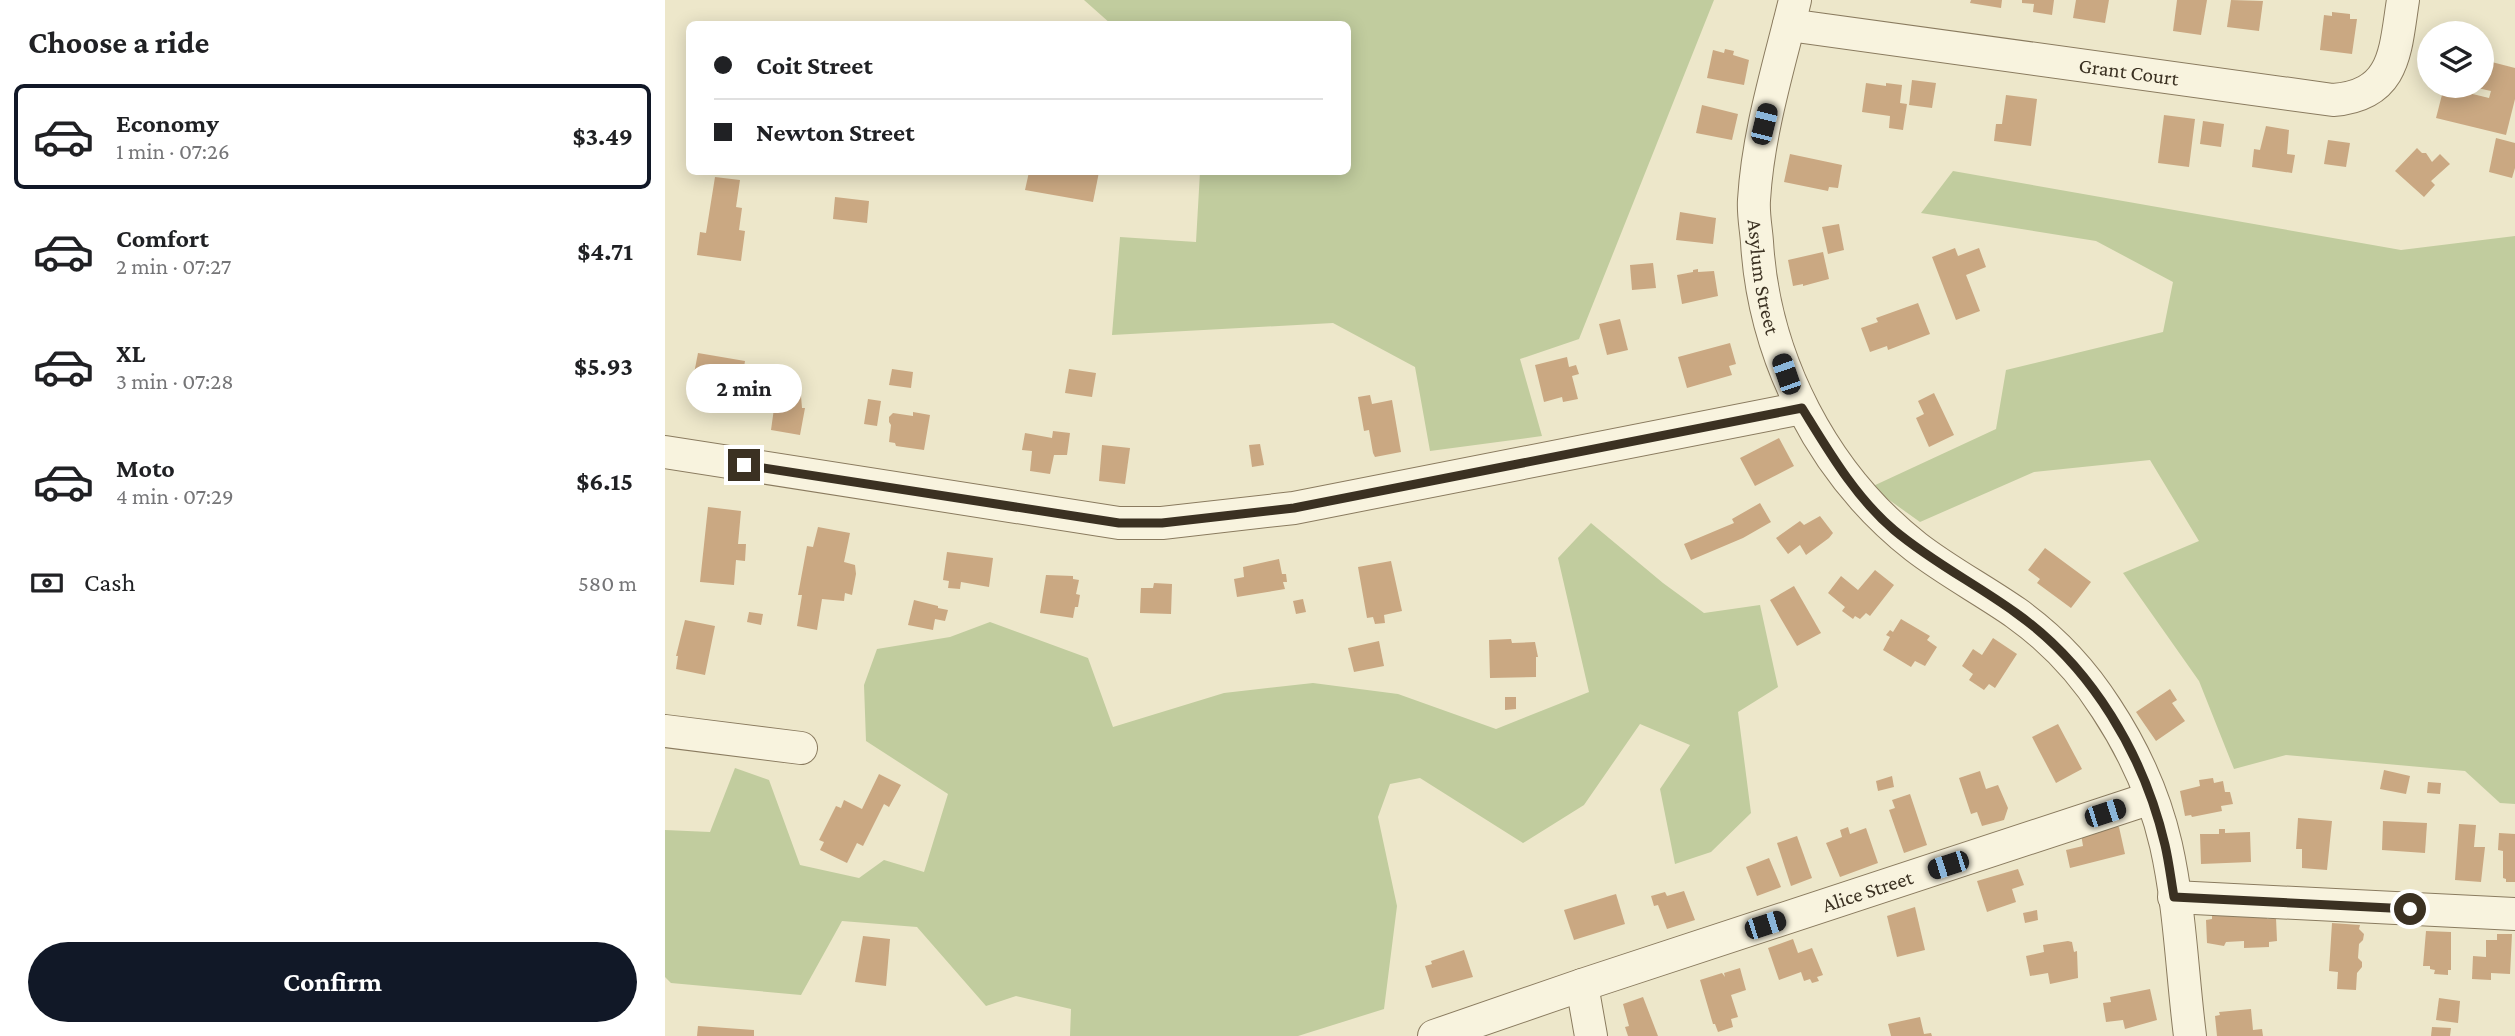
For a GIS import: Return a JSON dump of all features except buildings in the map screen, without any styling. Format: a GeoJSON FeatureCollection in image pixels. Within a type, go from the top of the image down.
{"type":"FeatureCollection","features":[{"type":"Feature","properties":{"kind":"street","name":"Grant Court"},"geometry":{"type":"LineString","coordinates":[[1792,13],[2333,100],[2351,99],[2368,92],[2384,77],[2394,58],[2403,0]]}},
{"type":"Feature","properties":{"kind":"street","name":"Asylum Street"},"geometry":{"type":"LineString","coordinates":[[1792,13],[1764,124],[1754,201],[1759,275],[1766,311],[1786,374],[1802,408],[1833,458],[1859,493],[1892,528],[1927,555],[2018,614],[2078,670],[2120,731],[2151,798],[2165,845],[2174,897],[2190,1036]]}},
{"type":"Feature","properties":{"kind":"street"},"geometry":{"type":"LineString","coordinates":[[665,452],[1119,523],[1162,523],[1294,508],[1802,408]]}},
{"type":"Feature","properties":{"kind":"street"},"geometry":{"type":"LineString","coordinates":[[665,731],[801,748]]}},
{"type":"Feature","properties":{"kind":"street","name":"Alice Street"},"geometry":{"type":"LineString","coordinates":[[1434,1036],[2151,798]]}},
{"type":"Feature","properties":{"kind":"street"},"geometry":{"type":"LineString","coordinates":[[2174,897],[2515,914]]}},
{"type":"Feature","properties":{"kind":"street"},"geometry":{"type":"LineString","coordinates":[[1582,985],[1591,1036]]}},
{"type":"Feature","properties":{"kind":"green space"},"geometry":{"type":"Polygon","coordinates":[[[1084,0],[1714,0],[1579,339],[1520,359],[1542,436],[1430,451],[1415,367],[1333,323],[1112,335],[1120,237],[1196,242],[1200,175],[1351,175],[1351,21],[1108,21],[1084,0]]]}},
{"type":"Feature","properties":{"kind":"green space"},"geometry":{"type":"Polygon","coordinates":[[[1953,171],[2401,250],[2515,236],[2515,804],[2500,803],[2465,771],[2286,755],[2234,769],[2199,681],[2123,573],[2199,541],[2150,460],[2034,472],[1920,522],[1871,487],[1996,429],[2006,370],[2163,332],[2173,282],[2096,241],[1921,213],[1953,171]]]}},
{"type":"Feature","properties":{"kind":"green space"},"geometry":{"type":"Polygon","coordinates":[[[1591,523],[1704,613],[1760,605],[1778,687],[1738,712],[1751,813],[1711,852],[1675,864],[1660,789],[1690,745],[1640,724],[1584,805],[1523,843],[1420,778],[1390,784],[1378,817],[1397,906],[1384,1009],[1298,1036],[1070,1036],[1071,1009],[1016,996],[986,1006],[917,927],[842,921],[801,995],[671,983],[665,977],[665,830],[710,832],[735,768],[769,780],[800,865],[859,878],[884,860],[924,872],[948,794],[866,741],[864,685],[877,649],[950,637],[990,622],[1088,658],[1113,727],[1224,693],[1313,683],[1398,694],[1496,729],[1589,692],[1558,558],[1591,523]]]}},
{"type":"Feature","properties":{"kind":"route"},"geometry":{"type":"LineString","coordinates":[[744,465],[1119,523],[1162,523],[1294,508],[1802,408],[1833,458],[1859,493],[1892,528],[1927,555],[2018,614],[2078,670],[2120,731],[2151,798],[2165,845],[2174,897],[2410,909]]}}]}
